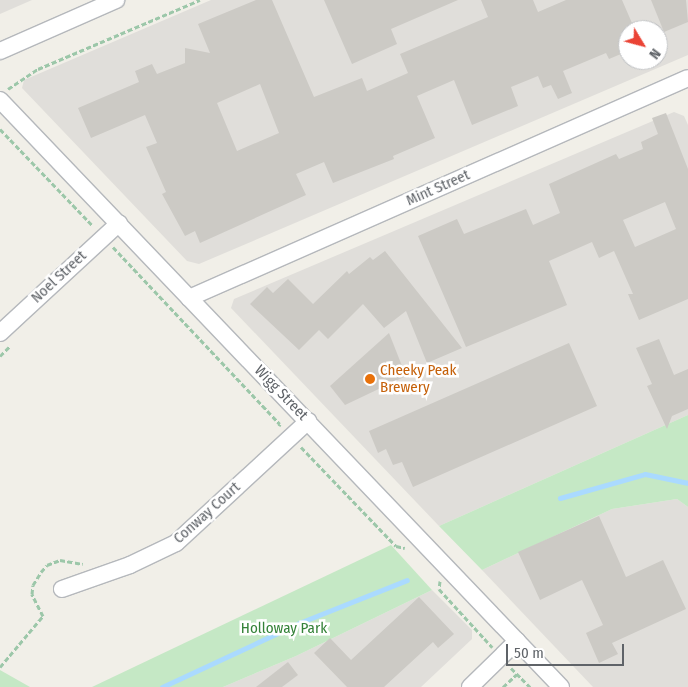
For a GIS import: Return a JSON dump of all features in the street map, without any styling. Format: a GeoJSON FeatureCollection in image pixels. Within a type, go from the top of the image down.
{"type":"FeatureCollection","features":[{"type":"Feature","properties":{"kind":"street"},"geometry":{"type":"LineString","coordinates":[[0,51],[116,0]]}},
{"type":"Feature","properties":{"kind":"street","name":"Mint Street"},"geometry":{"type":"LineString","coordinates":[[189,298],[688,78]]}},
{"type":"Feature","properties":{"kind":"street","name":"Wigg Street"},"geometry":{"type":"LineString","coordinates":[[3,96],[189,298],[561,687]]}},
{"type":"Feature","properties":{"kind":"street","name":"Noel Street"},"geometry":{"type":"LineString","coordinates":[[0,333],[119,223]]}},
{"type":"Feature","properties":{"kind":"street","name":"Conway Court"},"geometry":{"type":"LineString","coordinates":[[62,589],[130,565],[176,543],[308,422]]}},
{"type":"Feature","properties":{"kind":"street"},"geometry":{"type":"LineString","coordinates":[[470,687],[517,642]]}},
{"type":"Feature","properties":{"kind":"path"},"geometry":{"type":"LineString","coordinates":[[3,96],[38,69],[200,0]]}},
{"type":"Feature","properties":{"kind":"path"},"geometry":{"type":"LineString","coordinates":[[0,129],[396,546],[415,550]]}},
{"type":"Feature","properties":{"kind":"path"},"geometry":{"type":"LineString","coordinates":[[273,431],[280,424]]}},
{"type":"Feature","properties":{"kind":"path"},"geometry":{"type":"LineString","coordinates":[[0,667],[43,616],[32,594],[33,585],[40,572],[48,565],[60,560],[90,564]]}},
{"type":"Feature","properties":{"kind":"path"},"geometry":{"type":"LineString","coordinates":[[440,578],[439,589],[530,687]]}},
{"type":"Feature","properties":{"kind":"path"},"geometry":{"type":"LineString","coordinates":[[504,687],[517,674]]}},
{"type":"Feature","properties":{"kind":"shaded area"},"geometry":{"type":"Polygon","coordinates":[[[0,0],[32,0],[0,14],[0,0]]]}},
{"type":"Feature","properties":{"kind":"shaded area"},"geometry":{"type":"Polygon","coordinates":[[[211,0],[688,0],[688,55],[668,64],[668,20],[618,20],[618,70],[653,70],[199,264],[187,261],[22,88],[24,80],[211,0]]]}},
{"type":"Feature","properties":{"kind":"shaded area"},"geometry":{"type":"Polygon","coordinates":[[[674,112],[684,116],[688,125],[688,415],[439,526],[231,308],[234,299],[674,112]]]}},
{"type":"Feature","properties":{"kind":"shaded area"},"geometry":{"type":"Polygon","coordinates":[[[677,499],[688,507],[688,687],[593,687],[482,570],[612,509],[677,499]]]}},
{"type":"Feature","properties":{"kind":"shaded area"},"geometry":{"type":"Polygon","coordinates":[[[432,590],[472,630],[472,639],[421,687],[223,687],[296,656],[432,590]]]}},
{"type":"Feature","properties":{"kind":"green space"},"geometry":{"type":"Polygon","coordinates":[[[688,415],[688,507],[677,499],[612,509],[482,570],[439,526],[688,415]]]}},
{"type":"Feature","properties":{"kind":"green space","name":"Holloway Park"},"geometry":{"type":"Polygon","coordinates":[[[391,545],[432,590],[296,656],[223,687],[92,687],[391,545]]]}},
{"type":"Feature","properties":{"kind":"green space"},"geometry":{"type":"Polygon","coordinates":[[[0,670],[30,687],[0,687],[0,670]]]}},
{"type":"Feature","properties":{"kind":"building"},"geometry":{"type":"Polygon","coordinates":[[[256,0],[272,0],[314,97],[362,78],[367,91],[408,73],[400,54],[488,17],[481,0],[533,0],[538,12],[566,0],[622,0],[631,20],[618,20],[618,55],[609,59],[606,53],[563,71],[572,93],[558,99],[551,85],[543,88],[538,76],[511,87],[518,106],[472,125],[454,80],[417,96],[435,138],[393,156],[394,159],[333,183],[324,162],[296,174],[306,195],[200,243],[195,231],[185,236],[162,194],[166,192],[146,147],[157,143],[145,115],[91,138],[78,108],[139,82],[135,71],[152,64],[157,74],[185,63],[185,48],[210,53],[198,24],[256,0]],[[260,84],[217,103],[237,151],[279,133],[260,84]]]}},
{"type":"Feature","properties":{"kind":"building"},"geometry":{"type":"Polygon","coordinates":[[[324,0],[458,0],[391,29],[397,44],[352,64],[324,0]]]}},
{"type":"Feature","properties":{"kind":"building"},"geometry":{"type":"Polygon","coordinates":[[[651,0],[686,0],[688,22],[668,30],[668,20],[659,20],[651,0]]]}},
{"type":"Feature","properties":{"kind":"building"},"geometry":{"type":"Polygon","coordinates":[[[666,113],[688,169],[688,299],[639,320],[628,294],[633,294],[614,251],[599,258],[592,242],[549,261],[567,305],[466,347],[418,236],[457,219],[464,234],[526,209],[533,225],[560,213],[549,184],[616,154],[619,159],[643,149],[641,142],[658,134],[652,118],[666,113]],[[665,202],[623,220],[635,247],[676,229],[665,202]]]}},
{"type":"Feature","properties":{"kind":"building"},"geometry":{"type":"Polygon","coordinates":[[[385,251],[462,348],[427,363],[406,311],[384,328],[363,304],[328,339],[319,330],[299,350],[250,304],[267,287],[273,293],[288,279],[313,304],[347,271],[349,274],[370,257],[373,260],[385,251]]]}},
{"type":"Feature","properties":{"kind":"building"},"geometry":{"type":"Polygon","coordinates":[[[389,333],[406,376],[345,405],[330,386],[389,333]]]}},
{"type":"Feature","properties":{"kind":"building"},"geometry":{"type":"Polygon","coordinates":[[[659,339],[674,375],[688,369],[688,409],[672,416],[667,429],[647,386],[652,384],[636,348],[659,339]]]}},
{"type":"Feature","properties":{"kind":"building"},"geometry":{"type":"Polygon","coordinates":[[[569,343],[597,406],[413,487],[402,462],[393,465],[386,449],[378,453],[369,431],[569,343]]]}},
{"type":"Feature","properties":{"kind":"building"},"geometry":{"type":"Polygon","coordinates":[[[599,516],[626,577],[663,560],[686,609],[612,643],[618,654],[599,663],[586,633],[603,625],[582,580],[540,600],[518,552],[599,516]]]}},
{"type":"Feature","properties":{"kind":"building"},"geometry":{"type":"Polygon","coordinates":[[[419,597],[454,634],[438,648],[433,642],[384,687],[347,687],[314,653],[330,638],[351,660],[419,597]]]}},
{"type":"Feature","properties":{"kind":"building"},"geometry":{"type":"Polygon","coordinates":[[[288,662],[298,675],[282,687],[256,687],[288,662]]]}},
{"type":"Feature","properties":{"kind":"waterway"},"geometry":{"type":"LineString","coordinates":[[560,498],[645,474],[688,483]]}},
{"type":"Feature","properties":{"kind":"waterway"},"geometry":{"type":"LineString","coordinates":[[162,687],[299,623],[407,580]]}},
{"type":"Feature","properties":{"kind":"place","name":"Cheeky Peak Brewery"},"geometry":{"type":"Point","coordinates":[370,379]}}]}
